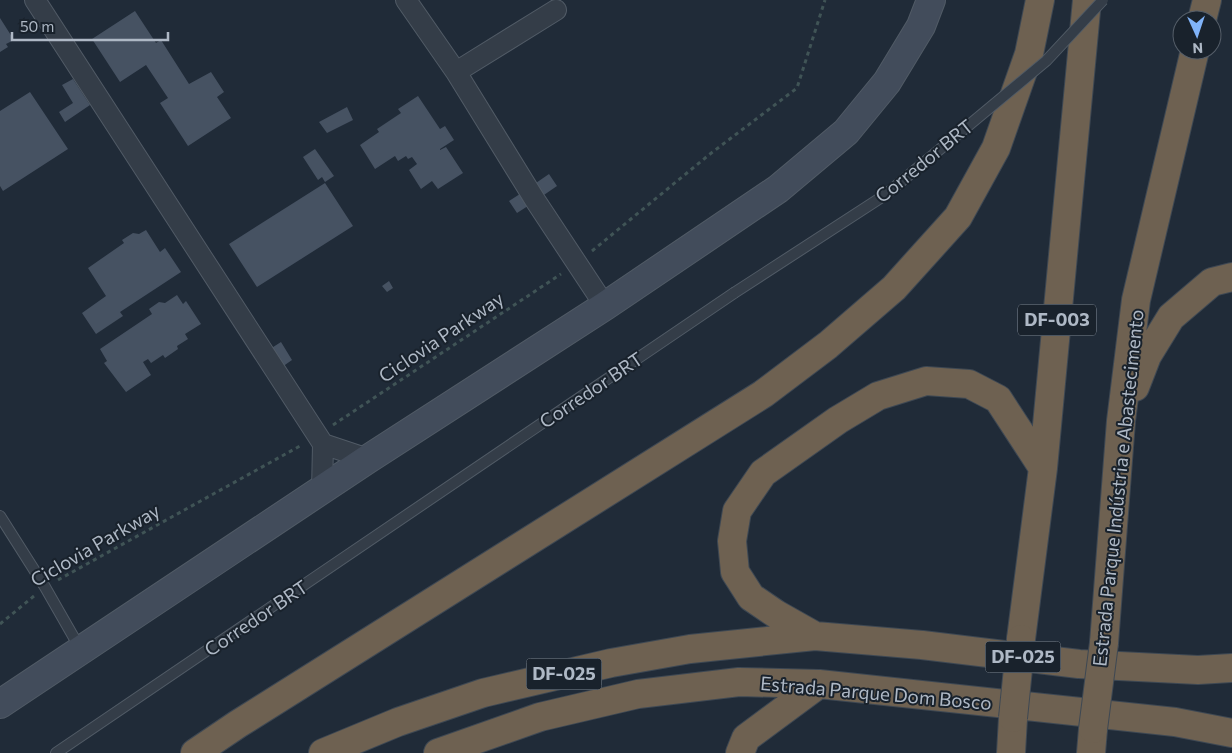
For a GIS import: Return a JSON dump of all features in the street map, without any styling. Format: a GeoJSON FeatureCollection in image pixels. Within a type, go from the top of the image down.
{"type":"FeatureCollection","features":[{"type":"Feature","properties":{"kind":"highway"},"geometry":{"type":"LineString","coordinates":[[195,753],[763,394],[828,345],[894,288],[958,217],[996,148],[1028,54],[1040,0]]}},
{"type":"Feature","properties":{"kind":"highway","name":"DF-003"},"geometry":{"type":"LineString","coordinates":[[1011,753],[1021,639],[1043,468],[1087,0]]}},
{"type":"Feature","properties":{"kind":"highway","name":"Estrada Parque Indústria e Abastecimento"},"geometry":{"type":"LineString","coordinates":[[1092,741],[1104,643],[1121,421],[1136,300],[1193,60]]}},
{"type":"Feature","properties":{"kind":"highway"},"geometry":{"type":"LineString","coordinates":[[1121,421],[1147,356],[1171,317],[1212,282],[1232,277]]}},
{"type":"Feature","properties":{"kind":"highway"},"geometry":{"type":"LineString","coordinates":[[815,636],[776,614],[751,597],[736,572],[732,541],[737,511],[763,473],[838,420],[878,396],[926,381],[969,384],[998,399],[1043,468]]}},
{"type":"Feature","properties":{"kind":"highway","name":"DF-025"},"geometry":{"type":"LineString","coordinates":[[323,753],[398,722],[483,693],[610,664],[690,649],[815,636],[922,645],[1079,664],[1198,670],[1232,668]]}},
{"type":"Feature","properties":{"kind":"highway","name":"Estrada Parque Dom Bosco"},"geometry":{"type":"LineString","coordinates":[[438,753],[540,717],[638,694],[739,682],[820,684],[1176,722],[1232,733]]}},
{"type":"Feature","properties":{"kind":"highway"},"geometry":{"type":"LineString","coordinates":[[740,753],[746,738],[820,684]]}},
{"type":"Feature","properties":{"kind":"main road"},"geometry":{"type":"LineString","coordinates":[[0,704],[368,459],[604,306],[778,190],[846,132],[888,82],[921,26],[931,0]]}},
{"type":"Feature","properties":{"kind":"street"},"geometry":{"type":"LineString","coordinates":[[35,0],[320,440],[322,491]]}},
{"type":"Feature","properties":{"kind":"street"},"geometry":{"type":"LineString","coordinates":[[406,0],[456,72],[535,200],[578,263],[604,306]]}},
{"type":"Feature","properties":{"kind":"street"},"geometry":{"type":"LineString","coordinates":[[456,72],[556,10]]}},
{"type":"Feature","properties":{"kind":"street"},"geometry":{"type":"LineString","coordinates":[[320,440],[368,459]]}},
{"type":"Feature","properties":{"kind":"lane","name":"Corredor BRT"},"geometry":{"type":"LineString","coordinates":[[56,753],[734,293],[885,195],[1046,62],[1103,0]]}},
{"type":"Feature","properties":{"kind":"lane"},"geometry":{"type":"LineString","coordinates":[[0,516],[45,587],[81,651]]}},
{"type":"Feature","properties":{"kind":"path","name":"Ciclovia Parkway"},"geometry":{"type":"LineString","coordinates":[[0,624],[45,587],[320,440],[578,263],[710,154],[797,88],[825,0]]}},
{"type":"Feature","properties":{"kind":"building"},"geometry":{"type":"Polygon","coordinates":[[[135,11],[156,43],[161,40],[189,84],[211,72],[224,92],[217,97],[231,118],[188,146],[160,103],[168,98],[146,65],[120,82],[92,39],[135,11]]]}},
{"type":"Feature","properties":{"kind":"building"},"geometry":{"type":"Polygon","coordinates":[[[0,18],[14,40],[6,44],[8,47],[0,52],[0,18]]]}},
{"type":"Feature","properties":{"kind":"building"},"geometry":{"type":"Polygon","coordinates":[[[73,79],[90,105],[65,122],[59,112],[73,103],[62,85],[73,79]]]}},
{"type":"Feature","properties":{"kind":"building"},"geometry":{"type":"Polygon","coordinates":[[[30,92],[68,149],[3,191],[0,186],[0,111],[30,92]]]}},
{"type":"Feature","properties":{"kind":"building"},"geometry":{"type":"Polygon","coordinates":[[[418,96],[440,129],[445,126],[454,140],[440,150],[446,147],[463,173],[438,189],[432,181],[421,189],[409,170],[417,164],[412,157],[408,159],[406,156],[398,161],[395,156],[375,169],[360,145],[379,132],[377,129],[401,113],[398,109],[418,96]]]}},
{"type":"Feature","properties":{"kind":"building"},"geometry":{"type":"Polygon","coordinates":[[[347,107],[353,120],[327,133],[319,122],[347,107]]]}},
{"type":"Feature","properties":{"kind":"building"},"geometry":{"type":"Polygon","coordinates":[[[315,149],[334,176],[325,182],[322,177],[318,180],[303,157],[315,149]]]}},
{"type":"Feature","properties":{"kind":"building"},"geometry":{"type":"Polygon","coordinates":[[[549,174],[557,186],[541,197],[533,185],[549,174]]]}},
{"type":"Feature","properties":{"kind":"building"},"geometry":{"type":"Polygon","coordinates":[[[325,183],[353,226],[257,287],[229,244],[325,183]]]}},
{"type":"Feature","properties":{"kind":"building"},"geometry":{"type":"Polygon","coordinates":[[[523,192],[531,204],[517,213],[509,201],[523,192]]]}},
{"type":"Feature","properties":{"kind":"building"},"geometry":{"type":"Polygon","coordinates":[[[146,230],[160,252],[165,248],[181,272],[120,312],[123,316],[96,334],[82,313],[106,296],[88,268],[124,243],[122,240],[133,233],[139,234],[146,230]]]}},
{"type":"Feature","properties":{"kind":"building"},"geometry":{"type":"Polygon","coordinates":[[[389,281],[393,288],[387,292],[382,286],[389,281]]]}},
{"type":"Feature","properties":{"kind":"building"},"geometry":{"type":"Polygon","coordinates":[[[177,295],[183,304],[186,301],[201,324],[185,334],[188,339],[177,346],[178,349],[165,358],[163,355],[151,363],[148,359],[143,362],[151,375],[126,392],[104,363],[107,361],[100,349],[152,314],[149,309],[159,302],[165,303],[177,295]]]}},
{"type":"Feature","properties":{"kind":"building"},"geometry":{"type":"Polygon","coordinates":[[[281,342],[292,360],[282,367],[270,349],[281,342]]]}}]}
